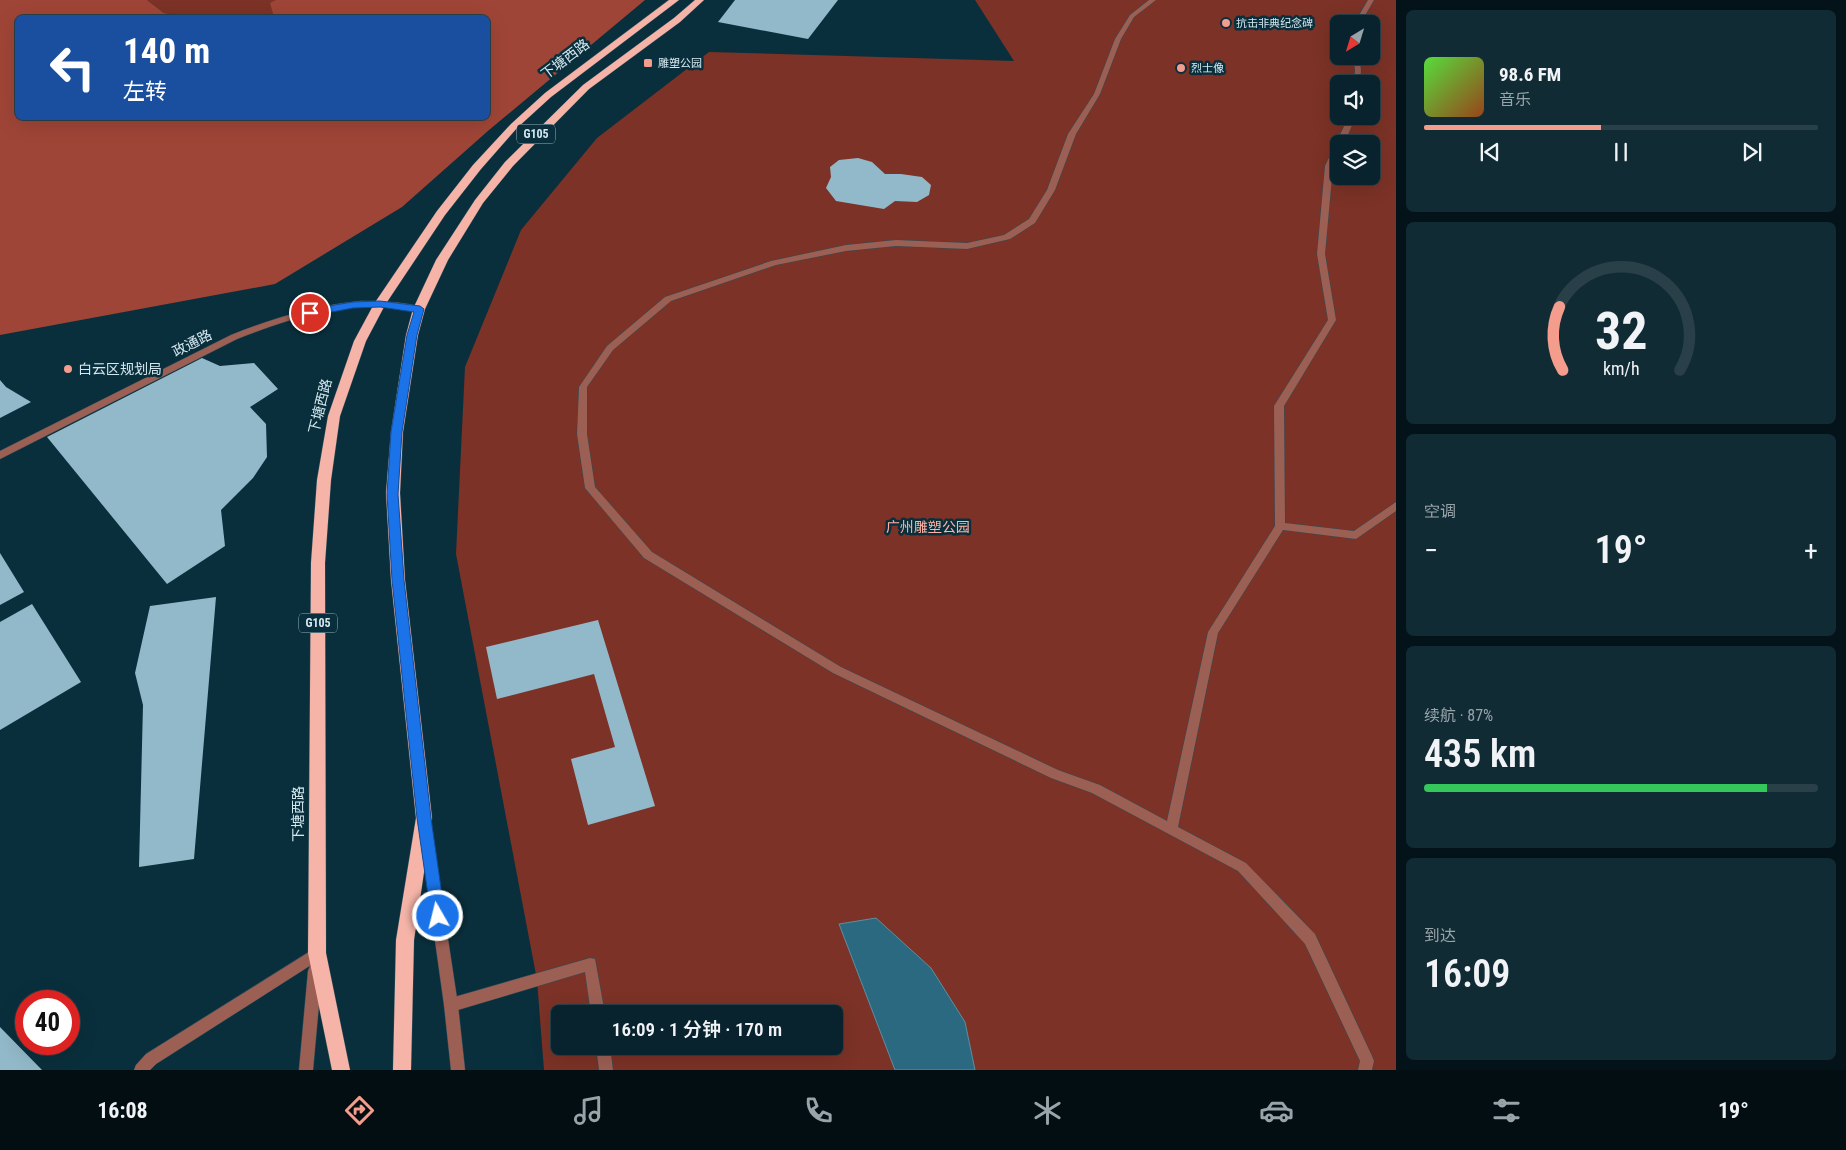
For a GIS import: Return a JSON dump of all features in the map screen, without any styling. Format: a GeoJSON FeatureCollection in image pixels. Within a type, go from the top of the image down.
{"type":"FeatureCollection","features":[{"type":"Feature","properties":{"kind":"highway","name":"下塘西路"},"geometry":{"type":"LineString","coordinates":[[341,1070],[317,953],[318,563],[324,480],[334,416],[342,389],[360,341],[380,304],[446,206],[514,126],[566,80],[636,31],[675,0]]}},
{"type":"Feature","properties":{"kind":"highway","name":"G105"},"geometry":{"type":"LineString","coordinates":[[402,1070],[405,940],[424,818],[398,580],[393,494],[397,432],[412,335],[420,309],[442,260],[479,202],[521,150],[586,88],[677,20],[700,0]]}},
{"type":"Feature","properties":{"kind":"street"},"geometry":{"type":"LineString","coordinates":[[1153,0],[1132,16],[1118,39],[1096,94],[1072,134],[1051,190],[1032,221],[1007,237],[967,246],[896,243],[846,248],[774,263],[668,298],[610,348],[583,387],[582,434],[590,488],[648,555],[837,670],[1055,774],[1096,789],[1242,866],[1310,939],[1366,1061],[1365,1070]]}},
{"type":"Feature","properties":{"kind":"street"},"geometry":{"type":"LineString","coordinates":[[1362,15],[1370,0]]}},
{"type":"Feature","properties":{"kind":"street"},"geometry":{"type":"LineString","coordinates":[[1172,828],[1213,632],[1280,526],[1280,406],[1332,320],[1322,254],[1330,164]]}},
{"type":"Feature","properties":{"kind":"street","name":"政通路"},"geometry":{"type":"LineString","coordinates":[[0,455],[234,337],[262,326],[294,316],[353,305],[380,304],[420,309]]}},
{"type":"Feature","properties":{"kind":"street"},"geometry":{"type":"LineString","coordinates":[[1280,526],[1356,535],[1396,506]]}},
{"type":"Feature","properties":{"kind":"street"},"geometry":{"type":"LineString","coordinates":[[424,818],[451,1005],[458,1070]]}},
{"type":"Feature","properties":{"kind":"street"},"geometry":{"type":"LineString","coordinates":[[141,1070],[151,1059],[317,953]]}},
{"type":"Feature","properties":{"kind":"street","name":"下塘西路"},"geometry":{"type":"LineString","coordinates":[[306,1070],[317,953]]}},
{"type":"Feature","properties":{"kind":"street"},"geometry":{"type":"LineString","coordinates":[[451,1005],[590,964],[597,1005]]}},
{"type":"Feature","properties":{"kind":"street"},"geometry":{"type":"LineString","coordinates":[[604,1055],[606,1070]]}},
{"type":"Feature","properties":{"kind":"green space"},"geometry":{"type":"Polygon","coordinates":[[[147,0],[550,0],[388,15],[180,15],[164,13],[147,0]]]}},
{"type":"Feature","properties":{"kind":"green space","name":"广州雕塑公园"},"geometry":{"type":"Polygon","coordinates":[[[975,0],[1396,0],[1396,1070],[544,1070],[537,980],[456,554],[465,367],[521,230],[597,138],[709,52],[1014,61],[975,0]]]}},
{"type":"Feature","properties":{"kind":"shaded area"},"geometry":{"type":"Polygon","coordinates":[[[0,0],[147,0],[164,13],[180,15],[15,15],[15,120],[490,120],[490,15],[273,15],[270,3],[276,0],[645,0],[489,130],[402,207],[275,284],[0,335],[0,0]]]}},
{"type":"Feature","properties":{"kind":"water"},"geometry":{"type":"Polygon","coordinates":[[[876,918],[931,968],[965,1022],[975,1070],[895,1070],[839,924],[876,918]]]}},
{"type":"Feature","properties":{"kind":"building"},"geometry":{"type":"Polygon","coordinates":[[[735,0],[838,0],[808,39],[718,22],[735,0]]]}},
{"type":"Feature","properties":{"kind":"building"},"geometry":{"type":"Polygon","coordinates":[[[858,158],[872,162],[885,174],[922,177],[931,185],[929,195],[917,202],[895,201],[884,209],[836,201],[826,188],[831,177],[830,167],[839,160],[858,158]]]}},
{"type":"Feature","properties":{"kind":"building"},"geometry":{"type":"Polygon","coordinates":[[[202,358],[220,366],[254,363],[278,389],[250,407],[266,424],[267,457],[253,478],[221,510],[225,546],[167,584],[47,437],[202,358]]]}},
{"type":"Feature","properties":{"kind":"building"},"geometry":{"type":"Polygon","coordinates":[[[0,380],[6,387],[31,402],[0,418],[0,380]]]}},
{"type":"Feature","properties":{"kind":"building"},"geometry":{"type":"Polygon","coordinates":[[[0,553],[24,592],[0,605],[0,553]]]}},
{"type":"Feature","properties":{"kind":"building"},"geometry":{"type":"Polygon","coordinates":[[[216,597],[194,859],[139,867],[143,705],[135,673],[150,606],[216,597]]]}},
{"type":"Feature","properties":{"kind":"building"},"geometry":{"type":"Polygon","coordinates":[[[32,604],[81,682],[0,730],[0,622],[32,604]]]}},
{"type":"Feature","properties":{"kind":"building"},"geometry":{"type":"Polygon","coordinates":[[[598,620],[655,806],[588,825],[571,759],[615,747],[594,674],[497,699],[486,647],[598,620]]]}},
{"type":"Feature","properties":{"kind":"building"},"geometry":{"type":"Polygon","coordinates":[[[0,1027],[15,1042],[15,1055],[27,1055],[42,1070],[0,1070],[0,1027]]]}},
{"type":"Feature","properties":{"kind":"place","name":"抗击非典纪念碑"},"geometry":{"type":"Point","coordinates":[1226,23]}},
{"type":"Feature","properties":{"kind":"place","name":"雕塑公园"},"geometry":{"type":"Point","coordinates":[648,63]}},
{"type":"Feature","properties":{"kind":"place","name":"烈士像"},"geometry":{"type":"Point","coordinates":[1181,68]}},
{"type":"Feature","properties":{"kind":"place","name":"白云区规划局"},"geometry":{"type":"Point","coordinates":[68,369]}},
{"type":"Feature","properties":{"kind":"route"},"geometry":{"type":"LineString","coordinates":[[310,313],[353,305],[380,304],[420,309],[412,335],[397,432],[393,494],[398,580],[424,818],[438,916]]}}]}
